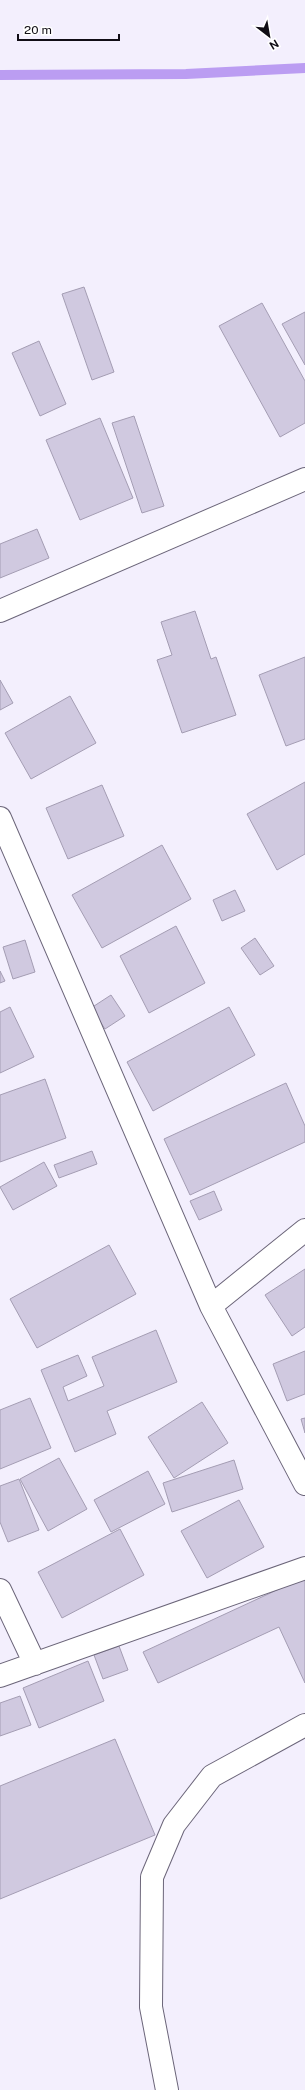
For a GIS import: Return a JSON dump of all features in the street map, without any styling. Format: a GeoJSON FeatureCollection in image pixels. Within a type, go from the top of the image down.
{"type":"FeatureCollection","features":[{"type":"Feature","properties":{"kind":"street"},"geometry":{"type":"LineString","coordinates":[[0,611],[305,479]]}},
{"type":"Feature","properties":{"kind":"street"},"geometry":{"type":"LineString","coordinates":[[0,818],[211,1306],[305,1484]]}},
{"type":"Feature","properties":{"kind":"street"},"geometry":{"type":"LineString","coordinates":[[211,1306],[305,1230]]}},
{"type":"Feature","properties":{"kind":"street"},"geometry":{"type":"LineString","coordinates":[[0,1676],[305,1568]]}},
{"type":"Feature","properties":{"kind":"street"},"geometry":{"type":"LineString","coordinates":[[0,1590],[35,1664]]}},
{"type":"Feature","properties":{"kind":"street"},"geometry":{"type":"LineString","coordinates":[[167,2090],[151,2007],[152,1877],[174,1825],[212,1776],[305,1725]]}},
{"type":"Feature","properties":{"kind":"building"},"geometry":{"type":"Polygon","coordinates":[[[84,287],[114,372],[92,380],[62,294],[84,287]]]}},
{"type":"Feature","properties":{"kind":"building"},"geometry":{"type":"Polygon","coordinates":[[[262,303],[305,381],[305,423],[280,437],[219,326],[262,303]]]}},
{"type":"Feature","properties":{"kind":"building"},"geometry":{"type":"Polygon","coordinates":[[[305,312],[305,365],[282,324],[305,312]]]}},
{"type":"Feature","properties":{"kind":"building"},"geometry":{"type":"Polygon","coordinates":[[[39,341],[66,404],[40,416],[12,353],[39,341]]]}},
{"type":"Feature","properties":{"kind":"building"},"geometry":{"type":"Polygon","coordinates":[[[134,416],[164,506],[142,513],[112,423],[134,416]]]}},
{"type":"Feature","properties":{"kind":"building"},"geometry":{"type":"Polygon","coordinates":[[[100,418],[133,498],[80,520],[46,440],[100,418]]]}},
{"type":"Feature","properties":{"kind":"building"},"geometry":{"type":"Polygon","coordinates":[[[37,529],[49,558],[0,578],[0,544],[37,529]]]}},
{"type":"Feature","properties":{"kind":"building"},"geometry":{"type":"Polygon","coordinates":[[[195,611],[211,659],[216,657],[236,715],[182,733],[157,660],[172,655],[161,622],[195,611]]]}},
{"type":"Feature","properties":{"kind":"building"},"geometry":{"type":"Polygon","coordinates":[[[305,657],[305,739],[286,746],[259,675],[305,657]]]}},
{"type":"Feature","properties":{"kind":"building"},"geometry":{"type":"Polygon","coordinates":[[[0,680],[13,703],[0,710],[0,680]]]}},
{"type":"Feature","properties":{"kind":"building"},"geometry":{"type":"Polygon","coordinates":[[[70,696],[96,743],[31,779],[5,733],[70,696]]]}},
{"type":"Feature","properties":{"kind":"building"},"geometry":{"type":"Polygon","coordinates":[[[305,782],[305,854],[277,870],[247,814],[305,782]]]}},
{"type":"Feature","properties":{"kind":"building"},"geometry":{"type":"Polygon","coordinates":[[[102,785],[124,836],[68,859],[46,808],[102,785]]]}},
{"type":"Feature","properties":{"kind":"building"},"geometry":{"type":"Polygon","coordinates":[[[162,845],[191,899],[102,948],[72,895],[162,845]]]}},
{"type":"Feature","properties":{"kind":"building"},"geometry":{"type":"Polygon","coordinates":[[[235,890],[245,911],[222,921],[213,900],[235,890]]]}},
{"type":"Feature","properties":{"kind":"building"},"geometry":{"type":"Polygon","coordinates":[[[176,926],[205,983],[149,1013],[120,956],[176,926]]]}},
{"type":"Feature","properties":{"kind":"building"},"geometry":{"type":"Polygon","coordinates":[[[255,938],[274,966],[260,975],[241,948],[255,938]]]}},
{"type":"Feature","properties":{"kind":"building"},"geometry":{"type":"Polygon","coordinates":[[[25,940],[35,972],[13,979],[3,947],[25,940]]]}},
{"type":"Feature","properties":{"kind":"building"},"geometry":{"type":"Polygon","coordinates":[[[0,971],[5,981],[0,983],[0,971]]]}},
{"type":"Feature","properties":{"kind":"building"},"geometry":{"type":"Polygon","coordinates":[[[111,995],[125,1016],[105,1029],[91,1008],[111,995]]]}},
{"type":"Feature","properties":{"kind":"building"},"geometry":{"type":"Polygon","coordinates":[[[10,1007],[34,1057],[0,1073],[0,1012],[10,1007]]]}},
{"type":"Feature","properties":{"kind":"building"},"geometry":{"type":"Polygon","coordinates":[[[229,1007],[255,1055],[153,1111],[127,1062],[229,1007]]]}},
{"type":"Feature","properties":{"kind":"building"},"geometry":{"type":"Polygon","coordinates":[[[45,1079],[66,1138],[0,1162],[0,1095],[45,1079]]]}},
{"type":"Feature","properties":{"kind":"building"},"geometry":{"type":"Polygon","coordinates":[[[286,1083],[305,1126],[305,1142],[190,1195],[164,1139],[286,1083]]]}},
{"type":"Feature","properties":{"kind":"building"},"geometry":{"type":"Polygon","coordinates":[[[92,1151],[97,1164],[59,1178],[54,1165],[92,1151]]]}},
{"type":"Feature","properties":{"kind":"building"},"geometry":{"type":"Polygon","coordinates":[[[44,1162],[57,1186],[13,1210],[0,1187],[44,1162]]]}},
{"type":"Feature","properties":{"kind":"building"},"geometry":{"type":"Polygon","coordinates":[[[214,1191],[222,1210],[199,1220],[190,1201],[214,1191]]]}},
{"type":"Feature","properties":{"kind":"building"},"geometry":{"type":"Polygon","coordinates":[[[109,1245],[136,1294],[37,1348],[10,1299],[109,1245]]]}},
{"type":"Feature","properties":{"kind":"building"},"geometry":{"type":"Polygon","coordinates":[[[305,1269],[305,1327],[292,1336],[265,1295],[305,1269]]]}},
{"type":"Feature","properties":{"kind":"building"},"geometry":{"type":"Polygon","coordinates":[[[156,1330],[177,1382],[107,1411],[116,1434],[75,1452],[41,1370],[78,1355],[87,1376],[63,1387],[68,1401],[104,1386],[92,1357],[156,1330]]]}},
{"type":"Feature","properties":{"kind":"building"},"geometry":{"type":"Polygon","coordinates":[[[305,1351],[305,1394],[287,1401],[273,1364],[305,1351]]]}},
{"type":"Feature","properties":{"kind":"building"},"geometry":{"type":"Polygon","coordinates":[[[30,1398],[51,1448],[0,1469],[0,1410],[30,1398]]]}},
{"type":"Feature","properties":{"kind":"building"},"geometry":{"type":"Polygon","coordinates":[[[202,1402],[228,1443],[174,1478],[148,1437],[202,1402]]]}},
{"type":"Feature","properties":{"kind":"building"},"geometry":{"type":"Polygon","coordinates":[[[305,1418],[305,1433],[301,1419],[305,1418]]]}},
{"type":"Feature","properties":{"kind":"building"},"geometry":{"type":"Polygon","coordinates":[[[59,1458],[87,1509],[48,1531],[20,1479],[59,1458]]]}},
{"type":"Feature","properties":{"kind":"building"},"geometry":{"type":"Polygon","coordinates":[[[234,1460],[243,1489],[172,1512],[163,1483],[234,1460]]]}},
{"type":"Feature","properties":{"kind":"building"},"geometry":{"type":"Polygon","coordinates":[[[148,1471],[165,1504],[111,1532],[94,1500],[148,1471]]]}},
{"type":"Feature","properties":{"kind":"building"},"geometry":{"type":"Polygon","coordinates":[[[19,1479],[39,1530],[8,1542],[0,1522],[0,1486],[19,1479]]]}},
{"type":"Feature","properties":{"kind":"building"},"geometry":{"type":"Polygon","coordinates":[[[239,1500],[264,1547],[207,1578],[181,1531],[239,1500]]]}},
{"type":"Feature","properties":{"kind":"building"},"geometry":{"type":"Polygon","coordinates":[[[120,1529],[144,1575],[62,1618],[38,1572],[120,1529]]]}},
{"type":"Feature","properties":{"kind":"building"},"geometry":{"type":"Polygon","coordinates":[[[305,1577],[305,1683],[279,1627],[158,1683],[143,1652],[305,1577]]]}},
{"type":"Feature","properties":{"kind":"building"},"geometry":{"type":"Polygon","coordinates":[[[119,1646],[128,1670],[103,1679],[94,1655],[119,1646]]]}},
{"type":"Feature","properties":{"kind":"building"},"geometry":{"type":"Polygon","coordinates":[[[88,1661],[104,1701],[39,1728],[23,1688],[88,1661]]]}},
{"type":"Feature","properties":{"kind":"building"},"geometry":{"type":"Polygon","coordinates":[[[20,1696],[31,1725],[0,1736],[0,1703],[20,1696]]]}},
{"type":"Feature","properties":{"kind":"building"},"geometry":{"type":"Polygon","coordinates":[[[115,1739],[155,1835],[0,1899],[0,1786],[115,1739]]]}},
{"type":"Feature","properties":{"kind":"waterway"},"geometry":{"type":"LineString","coordinates":[[0,75],[186,74],[305,68]]}}]}
